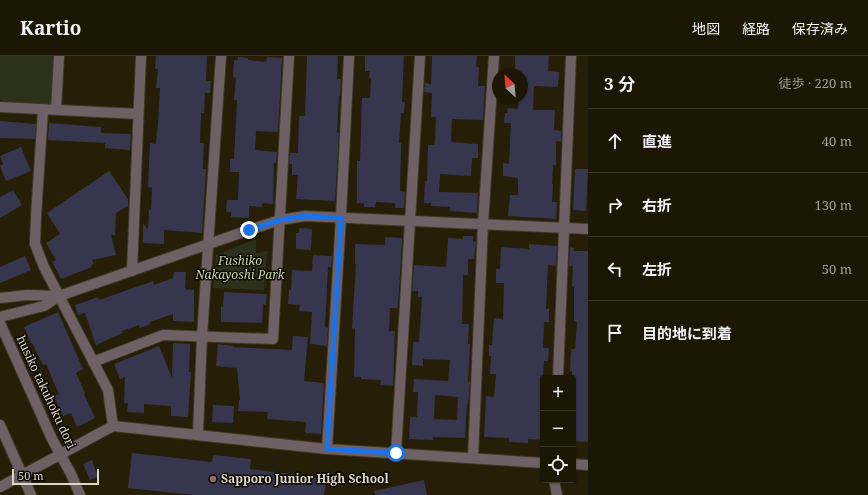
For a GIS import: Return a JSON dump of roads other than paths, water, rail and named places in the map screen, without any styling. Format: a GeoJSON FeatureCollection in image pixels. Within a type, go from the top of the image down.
{"type":"FeatureCollection","features":[{"type":"Feature","properties":{"kind":"street"},"geometry":{"type":"LineString","coordinates":[[56,110],[59,56]]}},
{"type":"Feature","properties":{"kind":"street"},"geometry":{"type":"LineString","coordinates":[[132,271],[141,56]]}},
{"type":"Feature","properties":{"kind":"street"},"geometry":{"type":"LineString","coordinates":[[198,434],[202,336],[221,56]]}},
{"type":"Feature","properties":{"kind":"street"},"geometry":{"type":"LineString","coordinates":[[93,362],[163,335],[273,339],[289,56]]}},
{"type":"Feature","properties":{"kind":"street"},"geometry":{"type":"LineString","coordinates":[[327,449],[349,56]]}},
{"type":"Feature","properties":{"kind":"street"},"geometry":{"type":"LineString","coordinates":[[396,453],[420,56]]}},
{"type":"Feature","properties":{"kind":"street"},"geometry":{"type":"LineString","coordinates":[[473,458],[483,224],[494,56]]}},
{"type":"Feature","properties":{"kind":"street"},"geometry":{"type":"LineString","coordinates":[[558,375],[571,56]]}},
{"type":"Feature","properties":{"kind":"street"},"geometry":{"type":"LineString","coordinates":[[0,108],[138,114]]}},
{"type":"Feature","properties":{"kind":"street"},"geometry":{"type":"LineString","coordinates":[[44,110],[35,244],[44,267],[108,390],[113,426]]}},
{"type":"Feature","properties":{"kind":"street"},"geometry":{"type":"LineString","coordinates":[[0,318],[44,306],[59,296],[280,220],[305,216],[588,229]]}},
{"type":"Feature","properties":{"kind":"street"},"geometry":{"type":"LineString","coordinates":[[0,298],[27,295],[59,296]]}},
{"type":"Feature","properties":{"kind":"street","name":"husiko takuhoku dori"},"geometry":{"type":"LineString","coordinates":[[0,323],[52,439],[61,454],[80,495]]}},
{"type":"Feature","properties":{"kind":"street"},"geometry":{"type":"LineString","coordinates":[[0,425],[31,495]]}},
{"type":"Feature","properties":{"kind":"street"},"geometry":{"type":"LineString","coordinates":[[0,487],[113,426],[327,449],[540,462]]}},
{"type":"Feature","properties":{"kind":"street"},"geometry":{"type":"LineString","coordinates":[[576,464],[588,465]]}},
{"type":"Feature","properties":{"kind":"street"},"geometry":{"type":"LineString","coordinates":[[555,483],[557,495]]}},
{"type":"Feature","properties":{"kind":"place","name":"Sapporo Junior High School"},"geometry":{"type":"Point","coordinates":[213,479]}},
{"type":"Feature","properties":{"kind":"park label","name":"Fushiko Nakayoshi Park"},"geometry":{"type":"Point","coordinates":[240,268]}}]}
